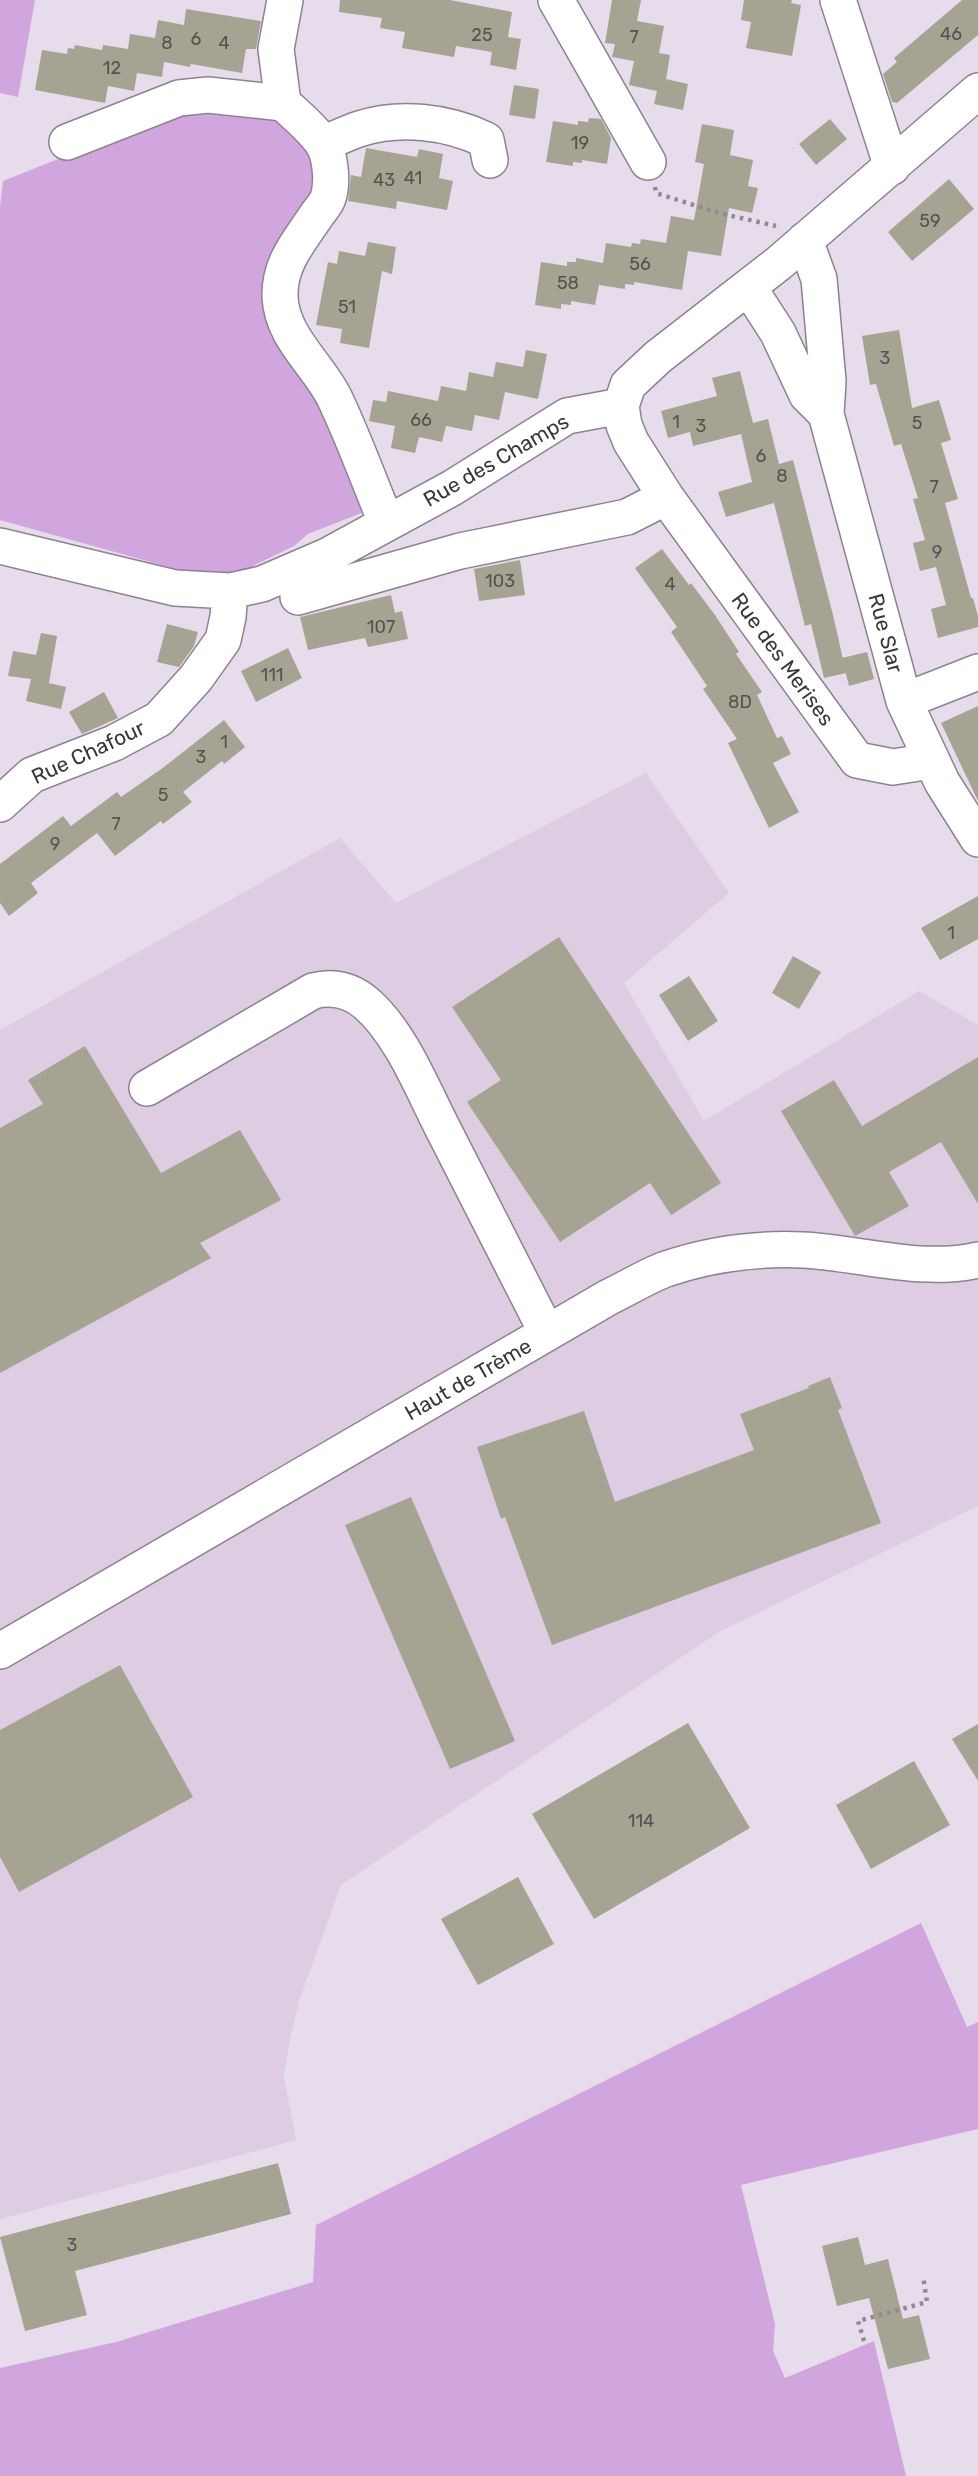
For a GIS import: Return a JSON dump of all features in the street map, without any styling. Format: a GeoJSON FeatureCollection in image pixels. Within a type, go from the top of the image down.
{"type":"FeatureCollection","features":[{"type":"Feature","properties":{"kind":"street"},"geometry":{"type":"LineString","coordinates":[[283,103],[276,49],[285,0]]}},
{"type":"Feature","properties":{"kind":"street"},"geometry":{"type":"LineString","coordinates":[[556,0],[648,162]]}},
{"type":"Feature","properties":{"kind":"street"},"geometry":{"type":"LineString","coordinates":[[838,0],[892,167]]}},
{"type":"Feature","properties":{"kind":"street"},"geometry":{"type":"LineString","coordinates":[[621,406],[628,385],[659,357],[749,288],[978,91]]}},
{"type":"Feature","properties":{"kind":"street"},"geometry":{"type":"LineString","coordinates":[[67,142],[179,98],[208,95],[283,103],[308,126],[323,144],[330,169],[328,198],[292,250],[281,273],[283,317],[295,341],[313,363],[334,397],[386,522]]}},
{"type":"Feature","properties":{"kind":"street"},"geometry":{"type":"LineString","coordinates":[[323,144],[359,129],[399,121],[420,123],[470,132],[486,140],[490,160]]}},
{"type":"Feature","properties":{"kind":"street","name":"Rue Slar"},"geometry":{"type":"LineString","coordinates":[[808,237],[819,279],[828,381],[825,414],[904,701],[931,761],[978,839]]}},
{"type":"Feature","properties":{"kind":"street","name":"Rue Slar"},"geometry":{"type":"LineString","coordinates":[[749,288],[778,333],[807,395],[825,414]]}},
{"type":"Feature","properties":{"kind":"street","name":"Rue des Champs"},"geometry":{"type":"LineString","coordinates":[[0,546],[175,588],[230,591],[262,584],[299,570],[452,488],[567,416],[621,406]]}},
{"type":"Feature","properties":{"kind":"street","name":"Rue des Merises"},"geometry":{"type":"LineString","coordinates":[[621,406],[624,425],[631,442],[666,497],[856,760],[893,767],[931,761]]}},
{"type":"Feature","properties":{"kind":"street"},"geometry":{"type":"LineString","coordinates":[[298,597],[460,551],[627,517],[666,497]]}},
{"type":"Feature","properties":{"kind":"street","name":"Rue Chafour"},"geometry":{"type":"LineString","coordinates":[[0,804],[32,775],[105,748],[159,719],[196,678],[223,640],[230,591]]}},
{"type":"Feature","properties":{"kind":"street"},"geometry":{"type":"LineString","coordinates":[[904,701],[978,671]]}},
{"type":"Feature","properties":{"kind":"street"},"geometry":{"type":"LineString","coordinates":[[147,1088],[313,991],[342,989],[366,1003],[389,1028],[417,1078],[547,1333]]}},
{"type":"Feature","properties":{"kind":"street","name":"Haut de Trème"},"geometry":{"type":"LineString","coordinates":[[0,1651],[609,1297],[665,1269],[732,1252],[803,1250],[907,1263],[978,1260]]}},
{"type":"Feature","properties":{"kind":"path"},"geometry":{"type":"LineString","coordinates":[[648,162],[656,193],[808,237]]}},
{"type":"Feature","properties":{"kind":"path"},"geometry":{"type":"LineString","coordinates":[[864,2341],[858,2321],[927,2302],[923,2276]]}},
{"type":"Feature","properties":{"kind":"shaded area"},"geometry":{"type":"Polygon","coordinates":[[[0,0],[35,0],[18,97],[0,93],[0,0]]]}},
{"type":"Feature","properties":{"kind":"shaded area"},"geometry":{"type":"Polygon","coordinates":[[[181,110],[283,119],[313,147],[318,197],[283,243],[315,383],[364,512],[308,534],[294,546],[241,572],[201,576],[0,520],[0,207],[3,181],[181,110]]]}},
{"type":"Feature","properties":{"kind":"shaded area"},"geometry":{"type":"Polygon","coordinates":[[[646,773],[729,893],[624,983],[704,1121],[919,991],[978,1025],[978,1506],[719,1632],[341,1885],[299,2001],[289,2044],[284,2077],[296,2140],[0,2219],[0,1030],[340,838],[396,903],[646,773]]]}},
{"type":"Feature","properties":{"kind":"shaded area"},"geometry":{"type":"Polygon","coordinates":[[[921,1923],[967,2027],[978,2022],[978,2129],[741,2185],[775,2324],[773,2351],[785,2378],[874,2341],[906,2476],[0,2476],[0,2368],[116,2342],[313,2282],[316,2225],[921,1923]]]}},
{"type":"Feature","properties":{"kind":"building"},"geometry":{"type":"Polygon","coordinates":[[[340,0],[450,0],[512,12],[508,37],[521,39],[516,70],[490,65],[492,52],[456,46],[454,57],[402,48],[405,32],[380,28],[382,18],[339,12],[340,0]]]}},
{"type":"Feature","properties":{"kind":"building"},"geometry":{"type":"Polygon","coordinates":[[[612,0],[641,0],[637,21],[664,26],[659,53],[670,55],[666,79],[688,84],[683,110],[654,104],[657,91],[629,85],[634,61],[612,57],[615,44],[605,43],[612,0]]]}},
{"type":"Feature","properties":{"kind":"building"},"geometry":{"type":"Polygon","coordinates":[[[744,0],[792,0],[791,3],[801,5],[792,56],[746,48],[751,22],[741,20],[744,0]]]}},
{"type":"Feature","properties":{"kind":"building"},"geometry":{"type":"Polygon","coordinates":[[[962,0],[978,0],[978,35],[897,103],[892,102],[883,74],[897,62],[894,58],[962,0]]]}},
{"type":"Feature","properties":{"kind":"building"},"geometry":{"type":"Polygon","coordinates":[[[186,9],[261,21],[256,49],[246,49],[242,73],[164,62],[162,77],[137,73],[134,91],[108,86],[105,103],[35,90],[42,50],[67,54],[68,48],[74,49],[75,45],[102,50],[103,45],[128,49],[130,34],[155,38],[158,20],[184,25],[186,9]]]}},
{"type":"Feature","properties":{"kind":"building"},"geometry":{"type":"Polygon","coordinates":[[[514,85],[539,89],[535,119],[509,115],[514,85]]]}},
{"type":"Feature","properties":{"kind":"building"},"geometry":{"type":"Polygon","coordinates":[[[589,118],[601,119],[611,138],[607,164],[582,160],[582,163],[573,162],[573,166],[546,162],[553,121],[578,125],[578,121],[588,122],[589,118]]]}},
{"type":"Feature","properties":{"kind":"building"},"geometry":{"type":"Polygon","coordinates":[[[830,119],[847,139],[816,165],[799,144],[830,119]]]}},
{"type":"Feature","properties":{"kind":"building"},"geometry":{"type":"Polygon","coordinates":[[[702,124],[734,130],[730,155],[753,160],[748,186],[758,188],[752,213],[729,208],[721,256],[688,251],[682,290],[634,282],[634,285],[625,284],[625,289],[599,285],[595,305],[571,301],[571,305],[561,304],[561,309],[535,305],[541,262],[567,266],[567,262],[576,262],[576,258],[603,263],[606,243],[631,247],[632,243],[640,244],[641,239],[666,243],[671,216],[694,220],[704,164],[695,162],[702,124]]]}},
{"type":"Feature","properties":{"kind":"building"},"geometry":{"type":"Polygon","coordinates":[[[366,148],[417,157],[419,149],[443,154],[439,178],[453,181],[447,210],[397,201],[396,209],[348,201],[351,175],[361,177],[366,148]]]}},
{"type":"Feature","properties":{"kind":"building"},"geometry":{"type":"Polygon","coordinates":[[[949,179],[974,209],[912,261],[888,232],[949,179]]]}},
{"type":"Feature","properties":{"kind":"building"},"geometry":{"type":"Polygon","coordinates":[[[368,242],[396,247],[392,274],[382,271],[369,348],[340,343],[342,329],[316,325],[328,262],[337,264],[339,251],[365,256],[368,242]]]}},
{"type":"Feature","properties":{"kind":"building"},"geometry":{"type":"Polygon","coordinates":[[[899,330],[912,408],[939,400],[951,440],[941,443],[958,499],[945,503],[978,616],[978,627],[938,638],[931,609],[946,605],[936,567],[920,571],[913,543],[925,540],[913,499],[918,498],[901,444],[894,446],[876,384],[870,385],[862,336],[899,330]]]}},
{"type":"Feature","properties":{"kind":"building"},"geometry":{"type":"Polygon","coordinates":[[[526,350],[547,354],[538,399],[505,392],[499,420],[475,415],[472,431],[446,426],[442,442],[419,437],[415,453],[391,448],[395,426],[369,421],[373,400],[386,402],[388,391],[438,401],[441,386],[466,391],[469,372],[493,377],[496,362],[523,367],[526,350]]]}},
{"type":"Feature","properties":{"kind":"building"},"geometry":{"type":"Polygon","coordinates":[[[740,371],[753,423],[768,419],[779,464],[793,460],[846,673],[824,678],[811,624],[805,626],[774,503],[726,517],[718,492],[752,482],[741,434],[693,446],[690,432],[668,438],[661,411],[717,396],[712,378],[740,371]]]}},
{"type":"Feature","properties":{"kind":"building"},"geometry":{"type":"Polygon","coordinates":[[[662,549],[715,615],[739,652],[736,654],[762,692],[757,695],[777,738],[782,736],[791,754],[773,763],[799,812],[769,828],[728,743],[737,739],[703,689],[707,686],[671,632],[677,627],[635,568],[662,549]]]}},
{"type":"Feature","properties":{"kind":"building"},"geometry":{"type":"Polygon","coordinates":[[[520,560],[525,595],[479,601],[474,569],[520,560]]]}},
{"type":"Feature","properties":{"kind":"building"},"geometry":{"type":"Polygon","coordinates":[[[391,595],[395,613],[402,611],[408,639],[368,647],[365,638],[308,650],[300,617],[391,595]]]}},
{"type":"Feature","properties":{"kind":"building"},"geometry":{"type":"Polygon","coordinates":[[[167,624],[198,632],[194,646],[179,667],[157,662],[167,624]]]}},
{"type":"Feature","properties":{"kind":"building"},"geometry":{"type":"Polygon","coordinates":[[[41,633],[57,636],[49,683],[66,687],[61,709],[26,701],[31,679],[8,676],[13,651],[36,655],[41,633]]]}},
{"type":"Feature","properties":{"kind":"building"},"geometry":{"type":"Polygon","coordinates":[[[288,648],[302,678],[256,702],[241,671],[288,648]]]}},
{"type":"Feature","properties":{"kind":"building"},"geometry":{"type":"Polygon","coordinates":[[[867,652],[874,679],[849,686],[842,658],[867,652]]]}},
{"type":"Feature","properties":{"kind":"building"},"geometry":{"type":"Polygon","coordinates":[[[104,692],[118,718],[82,734],[69,712],[104,692]]]}},
{"type":"Feature","properties":{"kind":"building"},"geometry":{"type":"Polygon","coordinates":[[[978,706],[978,801],[941,723],[978,706]]]}},
{"type":"Feature","properties":{"kind":"building"},"geometry":{"type":"Polygon","coordinates":[[[224,720],[245,747],[224,764],[222,761],[183,792],[192,802],[163,824],[161,821],[115,856],[97,833],[31,883],[38,893],[9,916],[0,903],[0,864],[63,816],[71,826],[117,792],[121,797],[224,720]]]}},
{"type":"Feature","properties":{"kind":"building"},"geometry":{"type":"Polygon","coordinates":[[[978,896],[978,939],[940,960],[921,928],[978,896]]]}},
{"type":"Feature","properties":{"kind":"building"},"geometry":{"type":"Polygon","coordinates":[[[559,937],[721,1183],[671,1215],[650,1183],[560,1242],[467,1102],[501,1080],[452,1007],[559,937]]]}},
{"type":"Feature","properties":{"kind":"building"},"geometry":{"type":"Polygon","coordinates":[[[793,956],[821,972],[799,1009],[772,993],[793,956]]]}},
{"type":"Feature","properties":{"kind":"building"},"geometry":{"type":"Polygon","coordinates":[[[689,976],[718,1021],[688,1041],[659,995],[689,976]]]}},
{"type":"Feature","properties":{"kind":"building"},"geometry":{"type":"Polygon","coordinates":[[[85,1046],[161,1173],[240,1130],[281,1200],[200,1243],[211,1258],[0,1373],[0,1128],[43,1104],[28,1080],[85,1046]]]}},
{"type":"Feature","properties":{"kind":"building"},"geometry":{"type":"Polygon","coordinates":[[[978,1057],[978,1204],[941,1142],[889,1172],[909,1206],[855,1236],[781,1111],[834,1080],[862,1126],[978,1057]]]}},
{"type":"Feature","properties":{"kind":"building"},"geometry":{"type":"Polygon","coordinates":[[[830,1377],[842,1408],[838,1410],[881,1523],[552,1645],[505,1517],[501,1519],[477,1447],[584,1411],[615,1502],[754,1450],[740,1414],[809,1388],[808,1386],[830,1377]]]}},
{"type":"Feature","properties":{"kind":"building"},"geometry":{"type":"Polygon","coordinates":[[[411,1497],[515,1741],[450,1769],[345,1525],[411,1497]]]}},
{"type":"Feature","properties":{"kind":"building"},"geometry":{"type":"Polygon","coordinates":[[[120,1665],[193,1797],[19,1892],[0,1857],[0,1730],[120,1665]]]}},
{"type":"Feature","properties":{"kind":"building"},"geometry":{"type":"Polygon","coordinates":[[[688,1723],[750,1828],[594,1919],[532,1814],[688,1723]]]}},
{"type":"Feature","properties":{"kind":"building"},"geometry":{"type":"Polygon","coordinates":[[[978,1724],[978,1781],[952,1739],[978,1724]]]}},
{"type":"Feature","properties":{"kind":"building"},"geometry":{"type":"Polygon","coordinates":[[[914,1761],[950,1825],[871,1869],[836,1805],[914,1761]]]}},
{"type":"Feature","properties":{"kind":"building"},"geometry":{"type":"Polygon","coordinates":[[[518,1877],[554,1944],[478,1985],[441,1919],[518,1877]]]}},
{"type":"Feature","properties":{"kind":"building"},"geometry":{"type":"Polygon","coordinates":[[[278,2163],[291,2214],[75,2271],[87,2315],[25,2331],[0,2237],[278,2163]]]}},
{"type":"Feature","properties":{"kind":"building"},"geometry":{"type":"Polygon","coordinates":[[[858,2237],[865,2265],[888,2259],[903,2319],[919,2315],[930,2359],[888,2369],[869,2298],[837,2306],[822,2246],[858,2237]]]}}]}
